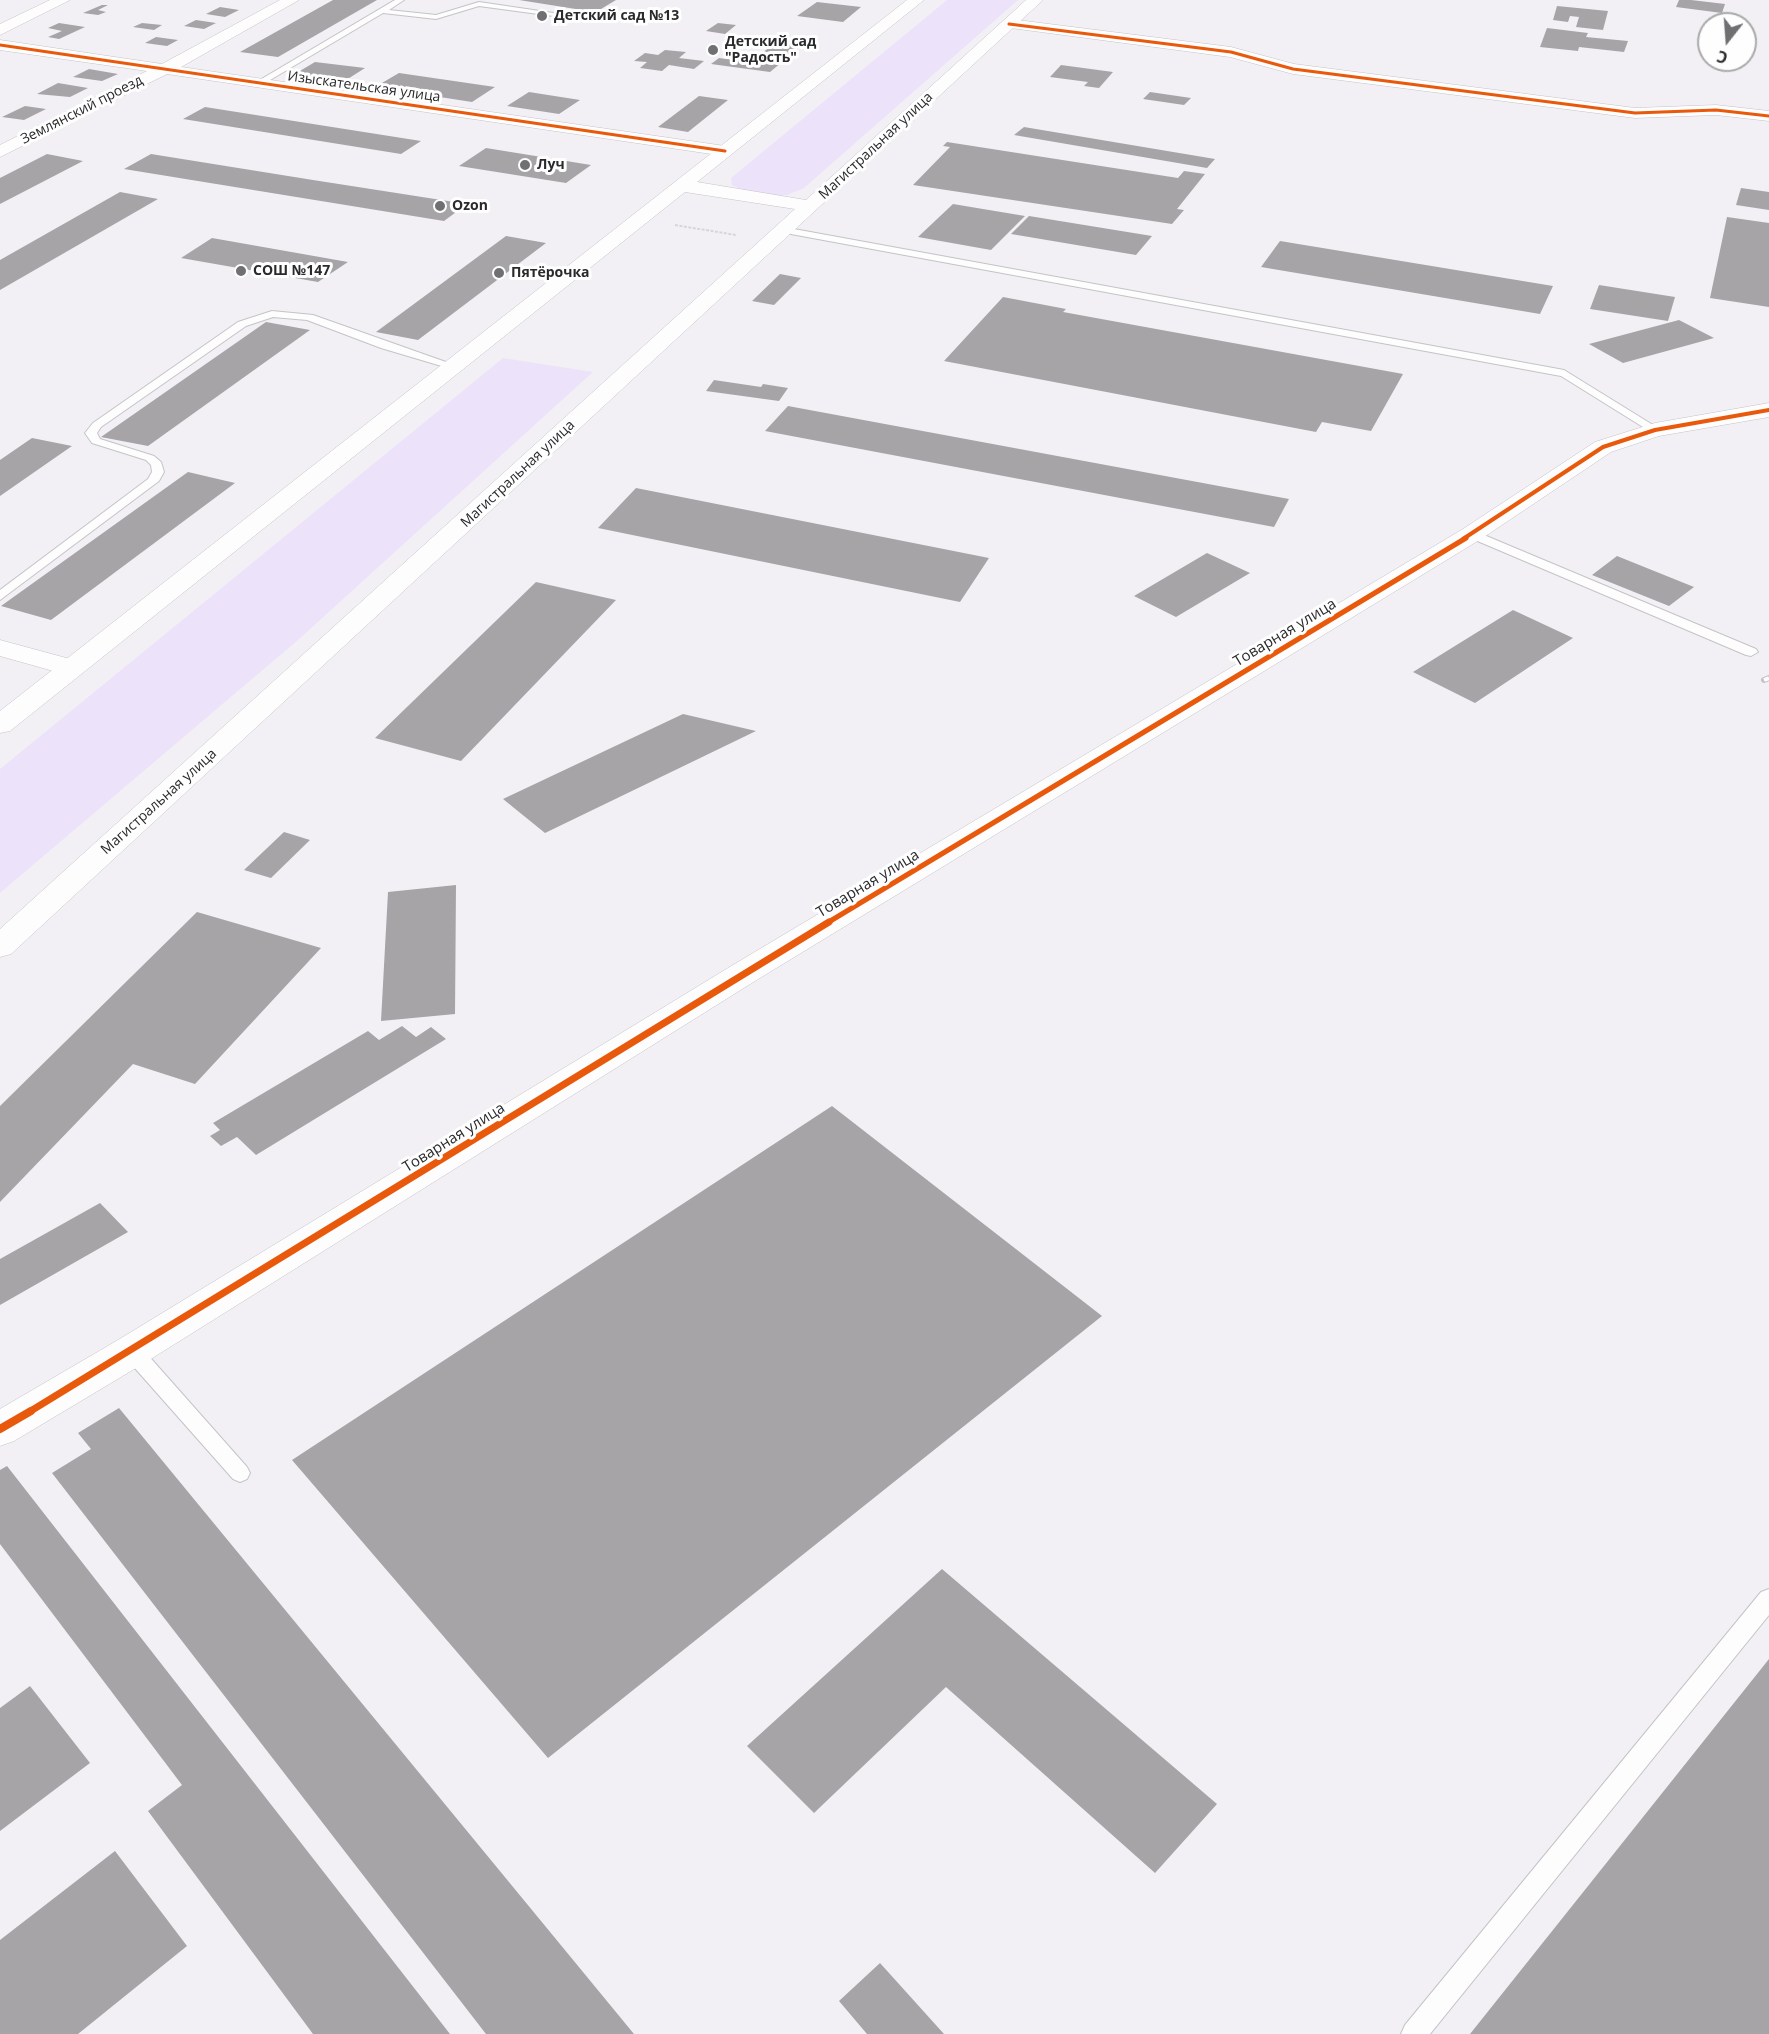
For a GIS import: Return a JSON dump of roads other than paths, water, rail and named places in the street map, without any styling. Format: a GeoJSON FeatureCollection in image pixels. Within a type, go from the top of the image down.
{"type":"FeatureCollection","features":[{"type":"Feature","properties":{"kind":"street"},"geometry":{"type":"LineString","coordinates":[[0,30],[62,0]]}},
{"type":"Feature","properties":{"kind":"street","name":"Землянский проезд"},"geometry":{"type":"LineString","coordinates":[[0,152],[163,70],[291,0]]}},
{"type":"Feature","properties":{"kind":"street"},"geometry":{"type":"LineString","coordinates":[[0,725],[454,367],[679,185],[916,0]]}},
{"type":"Feature","properties":{"kind":"street","name":"Магистральная улица"},"geometry":{"type":"LineString","coordinates":[[0,947],[1035,0]]}},
{"type":"Feature","properties":{"kind":"street"},"geometry":{"type":"LineString","coordinates":[[1009,24],[1232,52],[1293,69],[1635,113],[1716,110],[1769,117]]}},
{"type":"Feature","properties":{"kind":"street","name":"Изыскательская улица"},"geometry":{"type":"LineString","coordinates":[[0,45],[725,151]]}},
{"type":"Feature","properties":{"kind":"street"},"geometry":{"type":"LineString","coordinates":[[679,185],[810,206]]}},
{"type":"Feature","properties":{"kind":"street","name":"Товарная улица"},"geometry":{"type":"LineString","coordinates":[[0,1429],[132,1351],[744,973],[1472,534],[1602,447],[1655,430],[1769,410]]}},
{"type":"Feature","properties":{"kind":"street"},"geometry":{"type":"LineString","coordinates":[[0,648],[71,668]]}},
{"type":"Feature","properties":{"kind":"lane"},"geometry":{"type":"LineString","coordinates":[[256,84],[400,0]]}},
{"type":"Feature","properties":{"kind":"lane"},"geometry":{"type":"LineString","coordinates":[[382,11],[436,17],[480,4],[583,18]]}},
{"type":"Feature","properties":{"kind":"lane"},"geometry":{"type":"LineString","coordinates":[[777,235],[1564,373],[1655,430]]}},
{"type":"Feature","properties":{"kind":"lane"},"geometry":{"type":"LineString","coordinates":[[0,596],[153,481],[158,472],[157,464],[150,458],[96,441],[91,433],[97,425],[242,324],[272,315],[309,317],[385,346],[454,367]]}},
{"type":"Feature","properties":{"kind":"lane"},"geometry":{"type":"LineString","coordinates":[[1472,534],[1751,652]]}},
{"type":"Feature","properties":{"kind":"lane"},"geometry":{"type":"LineString","coordinates":[[132,1351],[240,1473]]}},
{"type":"Feature","properties":{"kind":"lane"},"geometry":{"type":"LineString","coordinates":[[1414,2034],[1769,1599]]}},
{"type":"Feature","properties":{"kind":"railway"},"geometry":{"type":"LineString","coordinates":[[1764,680],[1769,678]]}},
{"type":"Feature","properties":{"kind":"place","name":"Детский сад №13"},"geometry":{"type":"Point","coordinates":[542,16]}},
{"type":"Feature","properties":{"kind":"place","name":"Детский сад \"Радость\""},"geometry":{"type":"Point","coordinates":[713,50]}},
{"type":"Feature","properties":{"kind":"place","name":"Луч"},"geometry":{"type":"Point","coordinates":[525,165]}},
{"type":"Feature","properties":{"kind":"place","name":"Ozon"},"geometry":{"type":"Point","coordinates":[440,206]}},
{"type":"Feature","properties":{"kind":"place","name":"СОШ №147"},"geometry":{"type":"Point","coordinates":[241,271]}},
{"type":"Feature","properties":{"kind":"place","name":"Пятёрочка"},"geometry":{"type":"Point","coordinates":[499,273]}}]}
